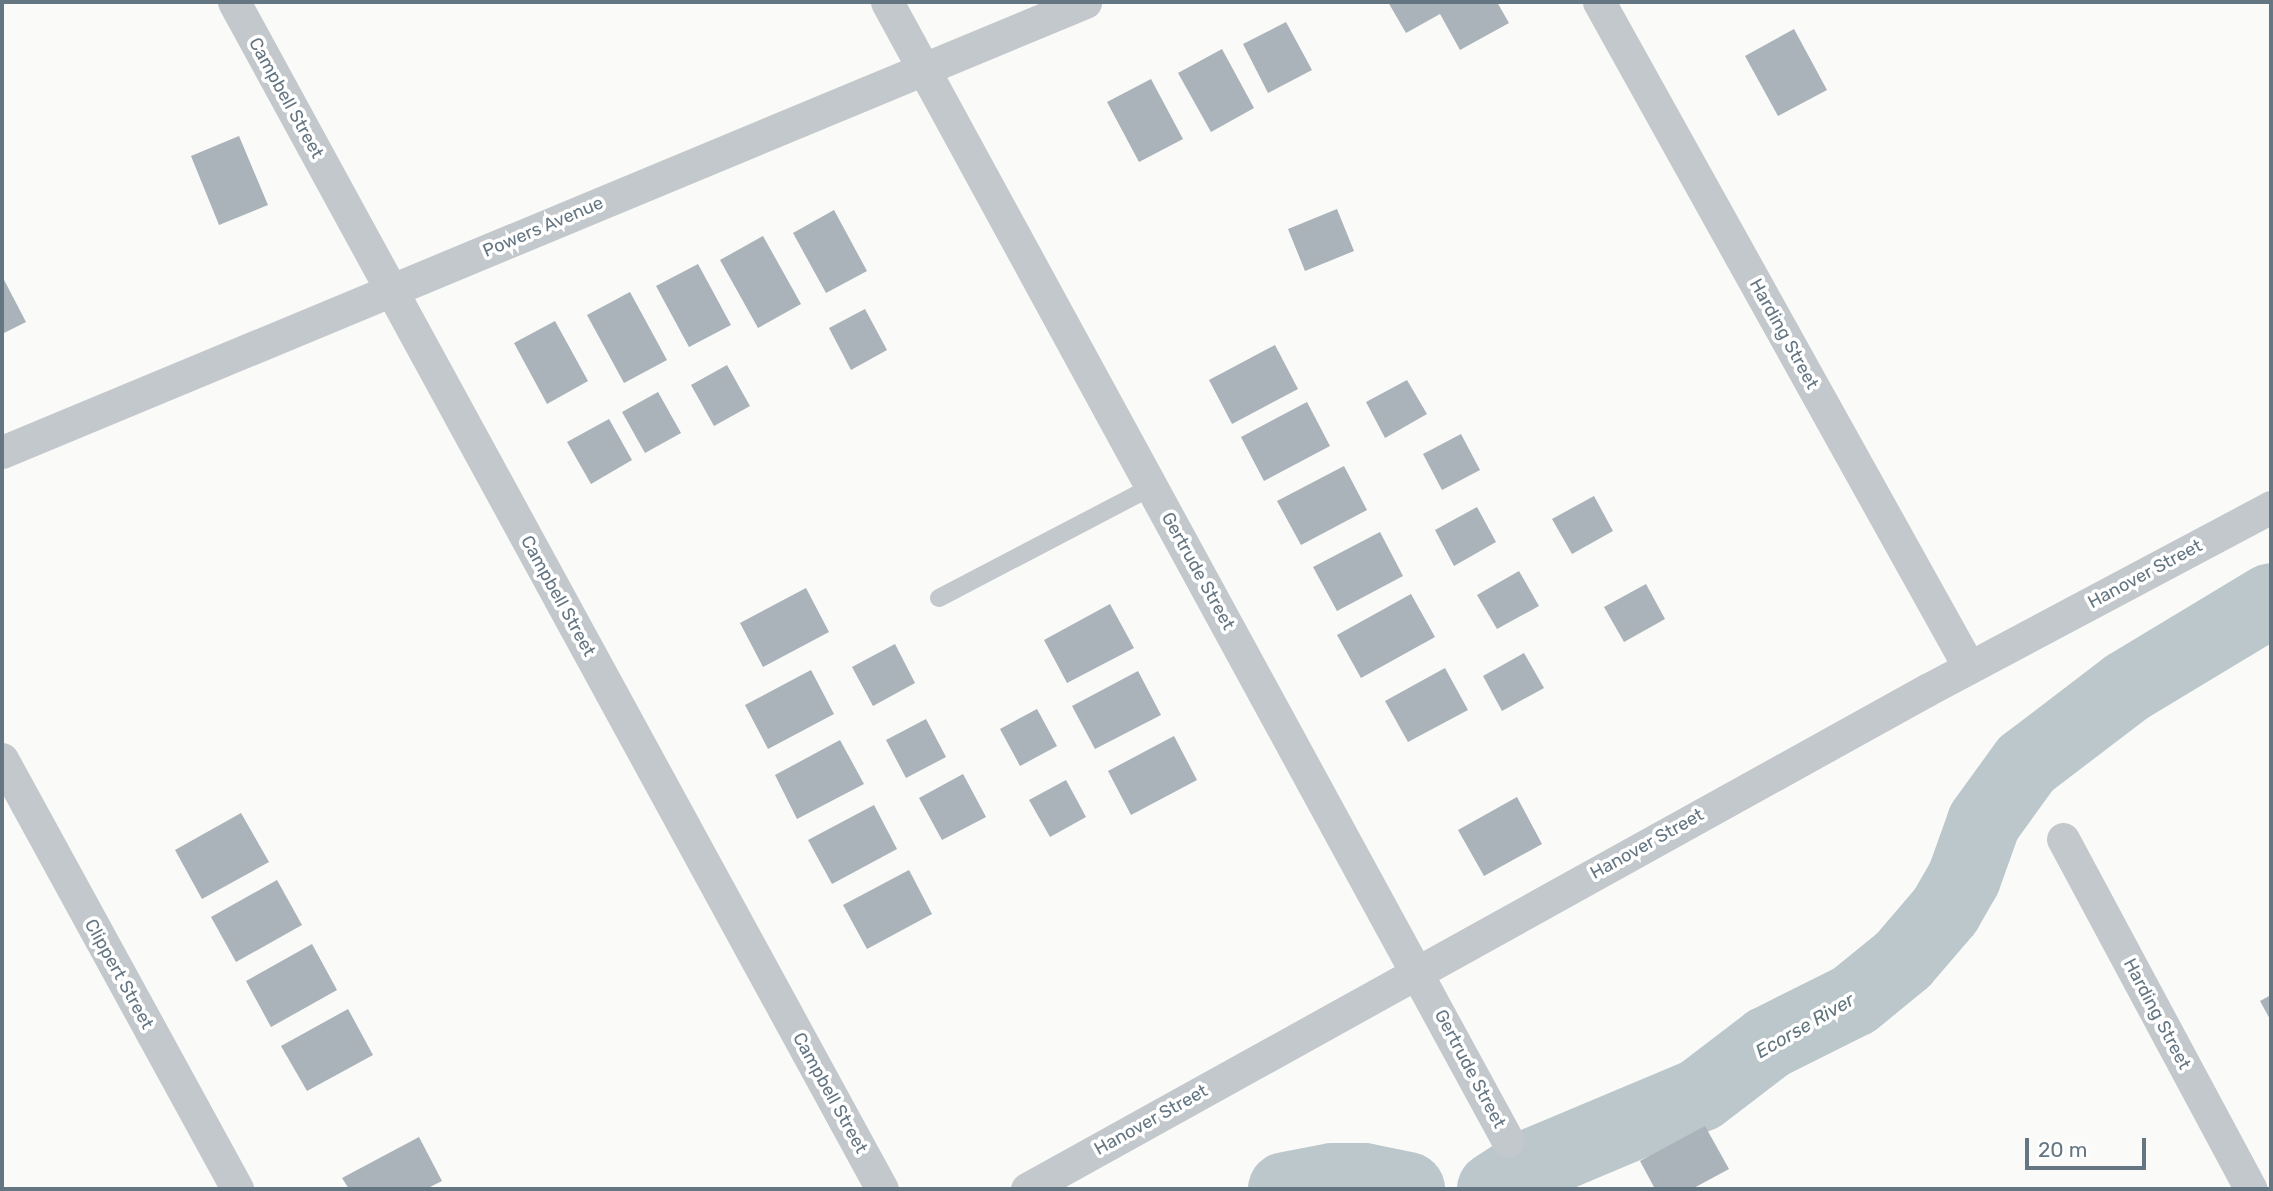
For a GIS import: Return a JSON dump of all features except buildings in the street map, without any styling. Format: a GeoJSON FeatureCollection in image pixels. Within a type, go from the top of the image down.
{"type":"FeatureCollection","features":[{"type":"Feature","properties":{"kind":"street","name":"Campbell Street"},"geometry":{"type":"LineString","coordinates":[[234,2],[882,1189]]}},
{"type":"Feature","properties":{"kind":"street","name":"Gertrude Street"},"geometry":{"type":"LineString","coordinates":[[887,2],[1508,1141]]}},
{"type":"Feature","properties":{"kind":"street","name":"Powers Avenue"},"geometry":{"type":"LineString","coordinates":[[2,452],[1085,2]]}},
{"type":"Feature","properties":{"kind":"street","name":"Harding Street"},"geometry":{"type":"LineString","coordinates":[[1599,2],[1969,667]]}},
{"type":"Feature","properties":{"kind":"street","name":"Hanover Street"},"geometry":{"type":"LineString","coordinates":[[1027,1189],[1416,971],[1969,667],[2271,507]]}},
{"type":"Feature","properties":{"kind":"street","name":"Clippert Street"},"geometry":{"type":"LineString","coordinates":[[2,760],[237,1189]]}},
{"type":"Feature","properties":{"kind":"street","name":"Harding Street"},"geometry":{"type":"LineString","coordinates":[[2063,839],[2251,1189]]}},
{"type":"Feature","properties":{"kind":"lane"},"geometry":{"type":"LineString","coordinates":[[939,598],[1151,487]]}},
{"type":"Feature","properties":{"kind":"waterway","name":"Ecorse River"},"geometry":{"type":"LineString","coordinates":[[1494,1189],[1526,1168],[1700,1095],[1768,1043],[1854,1000],[1903,960],[1945,911],[1964,878],[1984,822],[2026,764],[2127,687],[2271,600]]}},
{"type":"Feature","properties":{"kind":"waterway","name":"Ecorse River"},"geometry":{"type":"LineString","coordinates":[[1285,1189],[1333,1180],[1364,1180],[1408,1189]]}}]}
